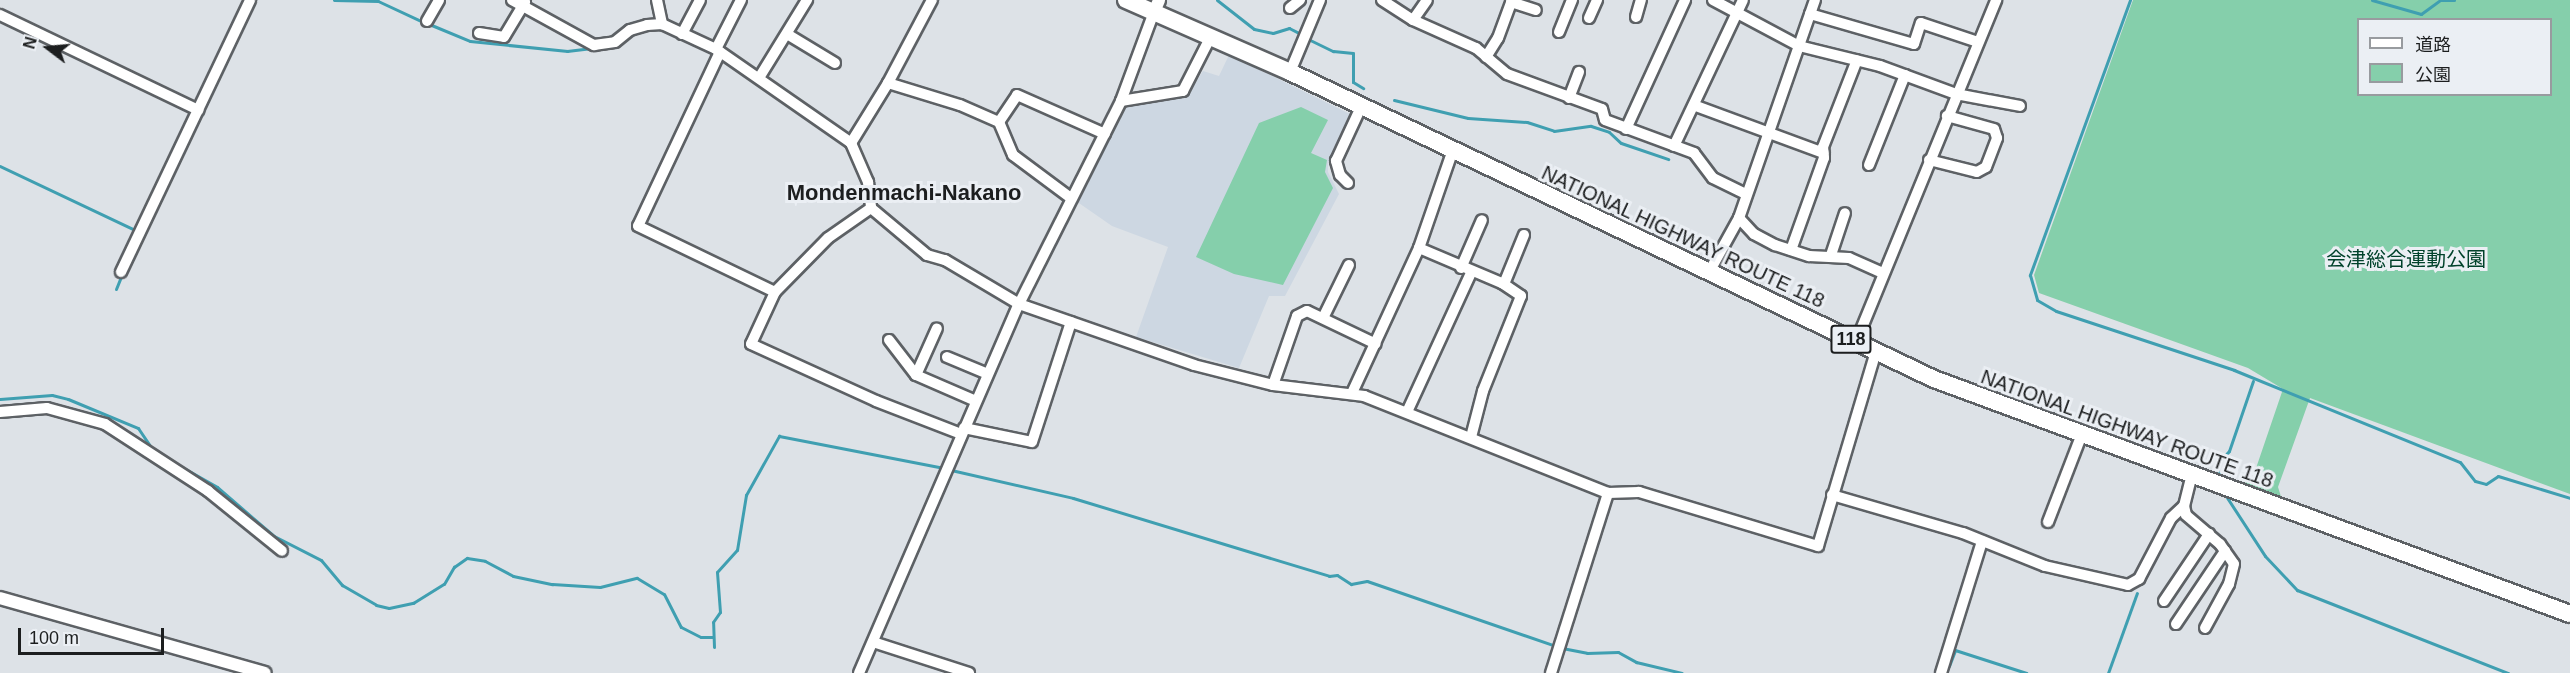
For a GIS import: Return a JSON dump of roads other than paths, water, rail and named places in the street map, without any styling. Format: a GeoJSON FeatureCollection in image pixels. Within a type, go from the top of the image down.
{"type":"FeatureCollection","features":[{"type":"Feature","properties":{"kind":"highway","name":"NATIONAL HIGHWAY ROUTE 118"},"geometry":{"type":"LineString","coordinates":[[1126,0],[1156,6],[1210,38],[1290,72],[1708,274],[1964,392],[2570,614]]}},
{"type":"Feature","properties":{"kind":"street"},"geometry":{"type":"LineString","coordinates":[[121,272],[250,0]]}},
{"type":"Feature","properties":{"kind":"street"},"geometry":{"type":"LineString","coordinates":[[428,21],[439,0]]}},
{"type":"Feature","properties":{"kind":"street"},"geometry":{"type":"LineString","coordinates":[[512,0],[525,3],[594,45],[615,42],[639,27],[662,24],[718,50],[850,143],[868,182],[871,208],[927,255],[945,260],[1019,304],[1194,365],[1273,385],[1352,393],[1407,412],[1608,493],[1639,492],[1818,546],[1876,352]]}},
{"type":"Feature","properties":{"kind":"street"},"geometry":{"type":"LineString","coordinates":[[657,0],[662,24]]}},
{"type":"Feature","properties":{"kind":"street"},"geometry":{"type":"LineString","coordinates":[[682,34],[700,0]]}},
{"type":"Feature","properties":{"kind":"street"},"geometry":{"type":"LineString","coordinates":[[741,0],[638,226],[775,292]]}},
{"type":"Feature","properties":{"kind":"street"},"geometry":{"type":"LineString","coordinates":[[759,78],[807,0]]}},
{"type":"Feature","properties":{"kind":"street"},"geometry":{"type":"LineString","coordinates":[[850,143],[888,83],[932,0]]}},
{"type":"Feature","properties":{"kind":"street"},"geometry":{"type":"LineString","coordinates":[[1290,8],[1300,0]]}},
{"type":"Feature","properties":{"kind":"street"},"geometry":{"type":"LineString","coordinates":[[1382,0],[1413,20],[1486,57],[1507,74],[1602,109],[1605,120],[1694,153],[1713,178],[1746,194]]}},
{"type":"Feature","properties":{"kind":"street"},"geometry":{"type":"LineString","coordinates":[[1413,20],[1426,0]]}},
{"type":"Feature","properties":{"kind":"street"},"geometry":{"type":"LineString","coordinates":[[1559,32],[1572,0]]}},
{"type":"Feature","properties":{"kind":"street"},"geometry":{"type":"LineString","coordinates":[[1589,18],[1597,0]]}},
{"type":"Feature","properties":{"kind":"street"},"geometry":{"type":"LineString","coordinates":[[1636,17],[1641,0]]}},
{"type":"Feature","properties":{"kind":"street"},"geometry":{"type":"LineString","coordinates":[[1626,129],[1685,0]]}},
{"type":"Feature","properties":{"kind":"street"},"geometry":{"type":"LineString","coordinates":[[1713,0],[1799,46],[1857,60],[1956,94],[2020,106]]}},
{"type":"Feature","properties":{"kind":"street"},"geometry":{"type":"LineString","coordinates":[[1674,147],[1696,106],[1743,0]]}},
{"type":"Feature","properties":{"kind":"street"},"geometry":{"type":"LineString","coordinates":[[1708,274],[1739,218],[1815,0]]}},
{"type":"Feature","properties":{"kind":"street"},"geometry":{"type":"LineString","coordinates":[[1856,342],[1994,0]]}},
{"type":"Feature","properties":{"kind":"street"},"geometry":{"type":"LineString","coordinates":[[1290,72],[1317,1]]}},
{"type":"Feature","properties":{"kind":"street"},"geometry":{"type":"LineString","coordinates":[[1486,57],[1498,38],[1512,1],[1536,10]]}},
{"type":"Feature","properties":{"kind":"street"},"geometry":{"type":"LineString","coordinates":[[479,33],[504,37],[525,3]]}},
{"type":"Feature","properties":{"kind":"street"},"geometry":{"type":"LineString","coordinates":[[859,673],[1019,304],[1122,101],[1156,6]]}},
{"type":"Feature","properties":{"kind":"street"},"geometry":{"type":"LineString","coordinates":[[1810,14],[1914,44],[1921,23],[1978,42]]}},
{"type":"Feature","properties":{"kind":"street"},"geometry":{"type":"LineString","coordinates":[[0,15],[198,110]]}},
{"type":"Feature","properties":{"kind":"street"},"geometry":{"type":"LineString","coordinates":[[787,34],[835,63]]}},
{"type":"Feature","properties":{"kind":"street"},"geometry":{"type":"LineString","coordinates":[[1122,101],[1183,91],[1210,38]]}},
{"type":"Feature","properties":{"kind":"street"},"geometry":{"type":"LineString","coordinates":[[1791,250],[1857,60]]}},
{"type":"Feature","properties":{"kind":"street"},"geometry":{"type":"LineString","coordinates":[[1569,98],[1579,72]]}},
{"type":"Feature","properties":{"kind":"street"},"geometry":{"type":"LineString","coordinates":[[1869,165],[1905,75]]}},
{"type":"Feature","properties":{"kind":"street"},"geometry":{"type":"LineString","coordinates":[[888,83],[960,105],[999,122],[1013,155],[1071,198]]}},
{"type":"Feature","properties":{"kind":"street"},"geometry":{"type":"LineString","coordinates":[[999,122],[1017,95],[1105,134]]}},
{"type":"Feature","properties":{"kind":"street"},"geometry":{"type":"LineString","coordinates":[[1696,106],[1767,134],[1824,153]]}},
{"type":"Feature","properties":{"kind":"street"},"geometry":{"type":"LineString","coordinates":[[1348,183],[1340,175],[1336,161],[1361,107]]}},
{"type":"Feature","properties":{"kind":"street"},"geometry":{"type":"LineString","coordinates":[[1929,160],[1977,172],[1986,168],[1997,134],[1947,116]]}},
{"type":"Feature","properties":{"kind":"street"},"geometry":{"type":"LineString","coordinates":[[1352,393],[1419,248],[1453,150]]}},
{"type":"Feature","properties":{"kind":"street"},"geometry":{"type":"LineString","coordinates":[[871,208],[828,238],[775,292],[751,344],[876,401],[963,431],[1032,442],[1071,322]]}},
{"type":"Feature","properties":{"kind":"street"},"geometry":{"type":"LineString","coordinates":[[1831,255],[1845,213]]}},
{"type":"Feature","properties":{"kind":"street"},"geometry":{"type":"LineString","coordinates":[[1739,218],[1754,234],[1791,250],[1809,256],[1831,255],[1849,258],[1882,273]]}},
{"type":"Feature","properties":{"kind":"street"},"geometry":{"type":"LineString","coordinates":[[1407,412],[1466,270],[1482,220]]}},
{"type":"Feature","properties":{"kind":"street"},"geometry":{"type":"LineString","coordinates":[[1504,284],[1524,235]]}},
{"type":"Feature","properties":{"kind":"street"},"geometry":{"type":"LineString","coordinates":[[1419,248],[1466,270],[1504,284],[1521,296],[1484,391],[1471,437]]}},
{"type":"Feature","properties":{"kind":"street"},"geometry":{"type":"LineString","coordinates":[[1323,318],[1348,266]]}},
{"type":"Feature","properties":{"kind":"street"},"geometry":{"type":"LineString","coordinates":[[1273,385],[1297,316],[1307,310],[1376,344]]}},
{"type":"Feature","properties":{"kind":"street"},"geometry":{"type":"LineString","coordinates":[[916,375],[937,328]]}},
{"type":"Feature","properties":{"kind":"street"},"geometry":{"type":"LineString","coordinates":[[889,340],[916,375],[976,401]]}},
{"type":"Feature","properties":{"kind":"street"},"geometry":{"type":"LineString","coordinates":[[947,357],[988,374]]}},
{"type":"Feature","properties":{"kind":"street"},"geometry":{"type":"LineString","coordinates":[[0,411],[46,408],[115,429],[208,491],[282,550]]}},
{"type":"Feature","properties":{"kind":"street"},"geometry":{"type":"LineString","coordinates":[[2048,522],[2082,434]]}},
{"type":"Feature","properties":{"kind":"street"},"geometry":{"type":"LineString","coordinates":[[1832,495],[1982,541],[2045,566],[2127,585],[2139,579],[2171,518],[2184,506],[2192,474]]}},
{"type":"Feature","properties":{"kind":"street"},"geometry":{"type":"LineString","coordinates":[[1551,673],[1608,493]]}},
{"type":"Feature","properties":{"kind":"street"},"geometry":{"type":"LineString","coordinates":[[2184,506],[2189,520],[2210,534],[2234,564],[2229,584],[2205,628]]}},
{"type":"Feature","properties":{"kind":"street"},"geometry":{"type":"LineString","coordinates":[[2164,601],[2210,534]]}},
{"type":"Feature","properties":{"kind":"street"},"geometry":{"type":"LineString","coordinates":[[1941,673],[1982,541]]}},
{"type":"Feature","properties":{"kind":"street"},"geometry":{"type":"LineString","coordinates":[[2176,624],[2225,551]]}},
{"type":"Feature","properties":{"kind":"street"},"geometry":{"type":"LineString","coordinates":[[0,598],[265,673]]}},
{"type":"Feature","properties":{"kind":"street"},"geometry":{"type":"LineString","coordinates":[[873,642],[969,673]]}},
{"type":"Feature","properties":{"kind":"waterway"},"geometry":{"type":"LineString","coordinates":[[334,0],[378,1],[423,22]]}},
{"type":"Feature","properties":{"kind":"waterway"},"geometry":{"type":"LineString","coordinates":[[1217,0],[1254,29],[1273,33],[1289,28],[1301,34]]}},
{"type":"Feature","properties":{"kind":"waterway"},"geometry":{"type":"LineString","coordinates":[[2130,0],[2030,275],[2037,300],[2056,311],[2234,370],[2460,462],[2475,481],[2486,484],[2498,476],[2570,498]]}},
{"type":"Feature","properties":{"kind":"waterway"},"geometry":{"type":"LineString","coordinates":[[2372,0],[2421,14],[2440,0]]}},
{"type":"Feature","properties":{"kind":"waterway"},"geometry":{"type":"LineString","coordinates":[[2440,0],[2454,0]]}},
{"type":"Feature","properties":{"kind":"waterway"},"geometry":{"type":"LineString","coordinates":[[429,24],[470,41],[567,51],[592,48]]}},
{"type":"Feature","properties":{"kind":"waterway"},"geometry":{"type":"LineString","coordinates":[[1308,39],[1333,51],[1353,53],[1353,82],[1363,88]]}},
{"type":"Feature","properties":{"kind":"waterway"},"geometry":{"type":"LineString","coordinates":[[1394,100],[1468,118],[1527,122],[1554,131],[1591,126],[1609,132],[1621,143],[1668,159]]}},
{"type":"Feature","properties":{"kind":"waterway"},"geometry":{"type":"LineString","coordinates":[[0,166],[137,231]]}},
{"type":"Feature","properties":{"kind":"waterway"},"geometry":{"type":"LineString","coordinates":[[116,289],[122,274]]}},
{"type":"Feature","properties":{"kind":"waterway"},"geometry":{"type":"LineString","coordinates":[[2220,478],[2216,465],[2229,451],[2253,381]]}},
{"type":"Feature","properties":{"kind":"waterway"},"geometry":{"type":"LineString","coordinates":[[0,399],[52,395],[68,399],[138,428],[153,450]]}},
{"type":"Feature","properties":{"kind":"waterway"},"geometry":{"type":"LineString","coordinates":[[714,647],[713,622],[720,612],[717,572],[737,550],[746,495],[779,436],[944,468]]}},
{"type":"Feature","properties":{"kind":"waterway"},"geometry":{"type":"LineString","coordinates":[[166,458],[217,487],[274,536],[321,560],[342,585],[376,605],[389,608],[413,603],[444,584],[454,567],[467,558],[485,561],[513,576],[552,584],[600,587],[637,578],[664,594],[681,627],[701,637],[713,637]]}},
{"type":"Feature","properties":{"kind":"waterway"},"geometry":{"type":"LineString","coordinates":[[951,470],[1073,498],[1329,576],[1337,575],[1351,584],[1367,581],[1556,646]]}},
{"type":"Feature","properties":{"kind":"waterway"},"geometry":{"type":"LineString","coordinates":[[2224,493],[2265,556],[2297,590],[2508,673]]}},
{"type":"Feature","properties":{"kind":"waterway"},"geometry":{"type":"LineString","coordinates":[[2108,673],[2137,593]]}},
{"type":"Feature","properties":{"kind":"waterway"},"geometry":{"type":"LineString","coordinates":[[1562,648],[1587,653],[1618,652],[1636,662],[1682,673]]}},
{"type":"Feature","properties":{"kind":"waterway"},"geometry":{"type":"LineString","coordinates":[[1949,666],[1955,650],[2026,673]]}},
{"type":"Feature","properties":{"kind":"district","name":"Mondenmachi-Nakano"},"geometry":{"type":"Point","coordinates":[904,193]}},
{"type":"Feature","properties":{"kind":"park label","name":"会津総合運動公園"},"geometry":{"type":"Point","coordinates":[2406,259]}}]}
